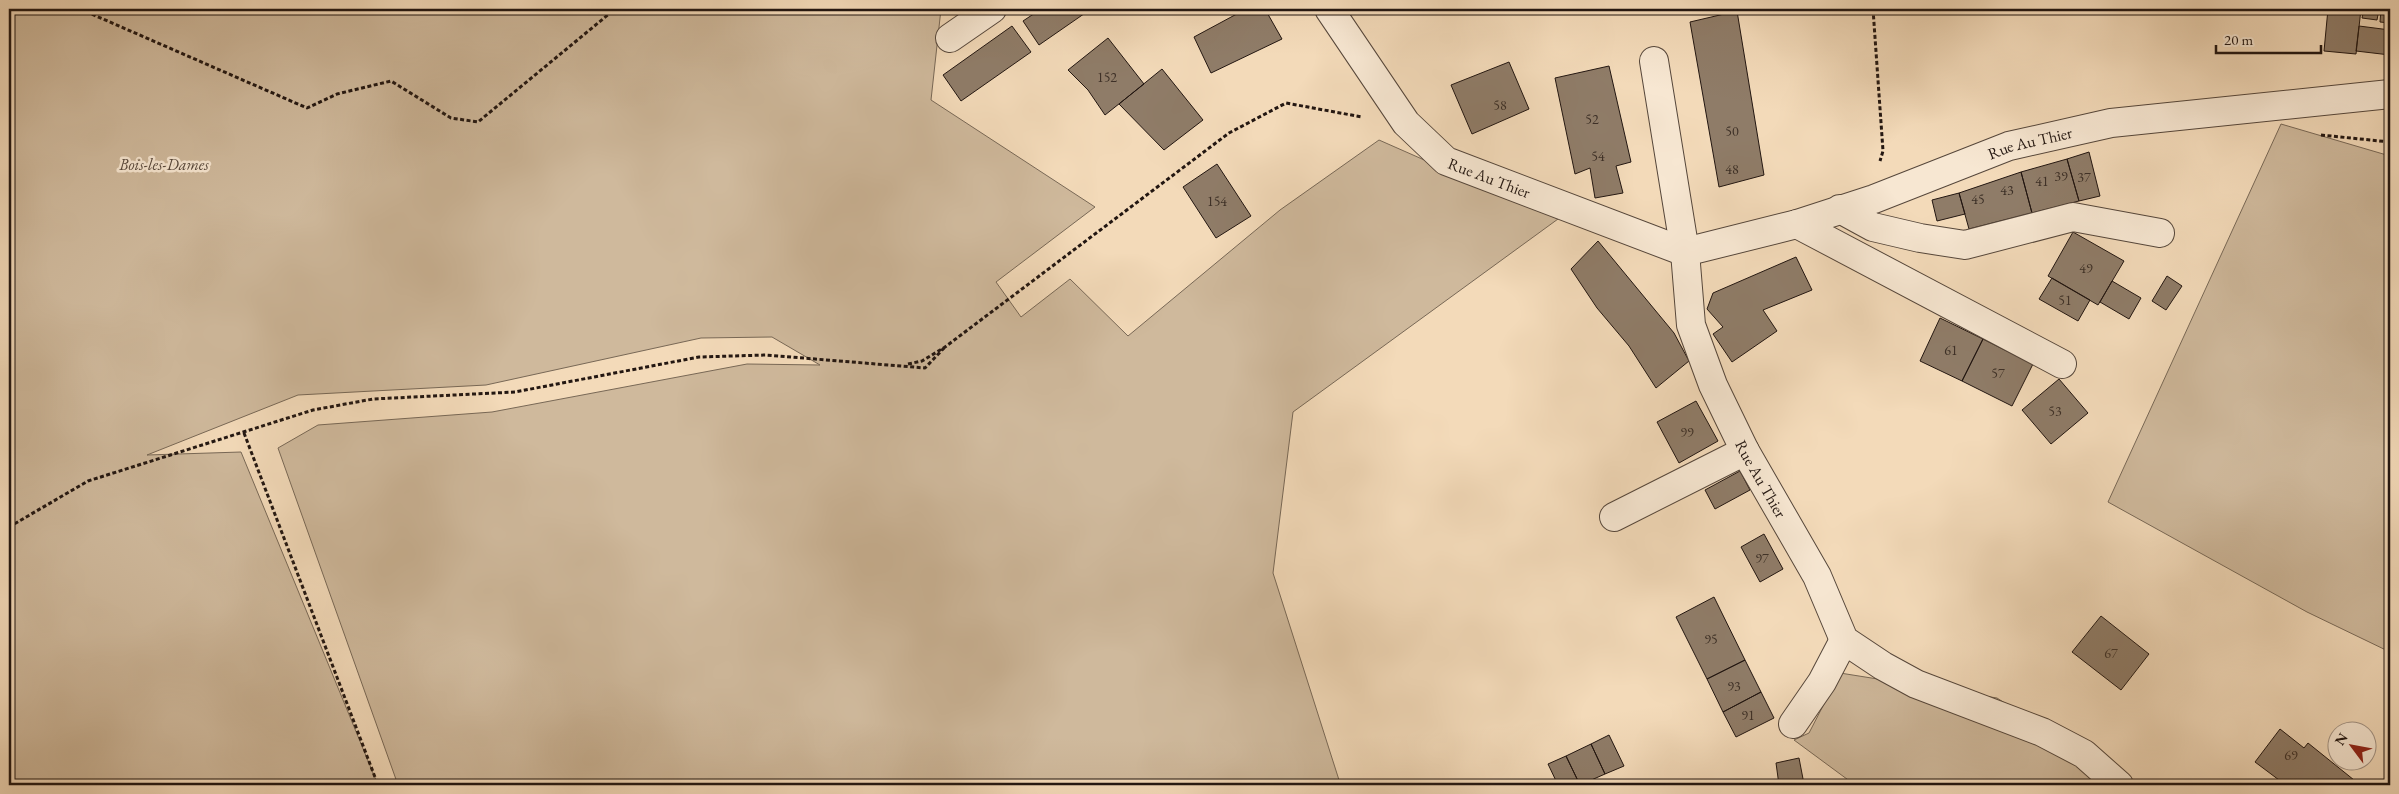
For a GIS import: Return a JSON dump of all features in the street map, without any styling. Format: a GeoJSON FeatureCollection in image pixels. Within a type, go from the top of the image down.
{"type":"FeatureCollection","features":[{"type":"Feature","properties":{"kind":"street"},"geometry":{"type":"LineString","coordinates":[[950,38],[992,9]]}},
{"type":"Feature","properties":{"kind":"street","name":"Rue Au Thier"},"geometry":{"type":"LineString","coordinates":[[1329,9],[1406,123],[1446,161],[1685,252],[1797,224],[1874,198],[2009,146],[2111,123],[2390,94]]}},
{"type":"Feature","properties":{"kind":"street"},"geometry":{"type":"LineString","coordinates":[[1654,61],[1685,252]]}},
{"type":"Feature","properties":{"kind":"street"},"geometry":{"type":"LineString","coordinates":[[1840,209],[1873,226],[1920,238],[1965,245],[2073,217],[2160,233]]}},
{"type":"Feature","properties":{"kind":"street"},"geometry":{"type":"LineString","coordinates":[[1797,224],[2062,364]]}},
{"type":"Feature","properties":{"kind":"street","name":"Rue Au Thier"},"geometry":{"type":"LineString","coordinates":[[1685,252],[1691,325],[1713,385],[1745,451],[1817,576],[1844,640]]}},
{"type":"Feature","properties":{"kind":"street"},"geometry":{"type":"LineString","coordinates":[[1614,518],[1745,451]]}},
{"type":"Feature","properties":{"kind":"street"},"geometry":{"type":"LineString","coordinates":[[1793,724],[1822,682],[1844,640],[1883,666],[1916,684],[2042,732],[2084,754],[2119,785]]}},
{"type":"Feature","properties":{"kind":"path"},"geometry":{"type":"LineString","coordinates":[[80,9],[307,108],[337,94],[391,81],[451,118],[478,122],[614,9]]}},
{"type":"Feature","properties":{"kind":"path"},"geometry":{"type":"LineString","coordinates":[[1873,9],[1883,151],[1874,198]]}},
{"type":"Feature","properties":{"kind":"path"},"geometry":{"type":"LineString","coordinates":[[904,365],[922,361],[945,347],[1229,133],[1286,103],[1406,123]]}},
{"type":"Feature","properties":{"kind":"path"},"geometry":{"type":"LineString","coordinates":[[9,527],[88,482],[313,410],[374,400],[515,392],[699,357],[766,355],[925,368],[945,347]]}},
{"type":"Feature","properties":{"kind":"path"},"geometry":{"type":"LineString","coordinates":[[244,433],[378,785]]}},
{"type":"Feature","properties":{"kind":"green space","name":"Bois-les-Dames"},"geometry":{"type":"Polygon","coordinates":[[[9,9],[941,9],[931,100],[1095,207],[996,282],[1021,317],[1070,279],[1128,336],[1280,210],[1379,140],[1558,219],[1293,412],[1273,573],[1339,780],[1343,785],[398,785],[278,448],[318,425],[492,412],[747,364],[820,365],[772,337],[701,338],[486,385],[298,395],[147,455],[241,452],[378,785],[9,785],[9,9]]]}},
{"type":"Feature","properties":{"kind":"green space"},"geometry":{"type":"Polygon","coordinates":[[[2281,124],[2390,156],[2390,652],[2307,612],[2108,502],[2281,124]]]}},
{"type":"Feature","properties":{"kind":"green space"},"geometry":{"type":"Polygon","coordinates":[[[1840,673],[1997,698],[2093,760],[2114,785],[1855,785],[1794,740],[1809,733],[1840,673]]]}},
{"type":"Feature","properties":{"kind":"building"},"geometry":{"type":"Polygon","coordinates":[[[1041,9],[1091,9],[1039,45],[1023,21],[1041,9]]]}},
{"type":"Feature","properties":{"kind":"building"},"geometry":{"type":"Polygon","coordinates":[[[1246,9],[1265,9],[1282,39],[1211,73],[1194,37],[1246,9]]]}},
{"type":"Feature","properties":{"kind":"building"},"geometry":{"type":"Polygon","coordinates":[[[2328,9],[2361,9],[2356,54],[2324,51],[2328,9]]]}},
{"type":"Feature","properties":{"kind":"building"},"geometry":{"type":"Polygon","coordinates":[[[2364,9],[2379,9],[2377,20],[2362,18],[2364,9]]]}},
{"type":"Feature","properties":{"kind":"building"},"geometry":{"type":"Polygon","coordinates":[[[2381,9],[2390,9],[2390,23],[2380,22],[2381,9]]]}},
{"type":"Feature","properties":{"kind":"building"},"geometry":{"type":"Polygon","coordinates":[[[1737,11],[1764,175],[1719,187],[1690,22],[1737,11]]]}},
{"type":"Feature","properties":{"kind":"building"},"geometry":{"type":"Polygon","coordinates":[[[1012,26],[1031,52],[961,101],[943,75],[1012,26]]]}},
{"type":"Feature","properties":{"kind":"building"},"geometry":{"type":"Polygon","coordinates":[[[2359,26],[2390,30],[2390,55],[2356,51],[2359,26]]]}},
{"type":"Feature","properties":{"kind":"building"},"geometry":{"type":"Polygon","coordinates":[[[1108,38],[1144,84],[1105,115],[1088,90],[1068,70],[1108,38]]]}},
{"type":"Feature","properties":{"kind":"building"},"geometry":{"type":"Polygon","coordinates":[[[1509,62],[1529,109],[1472,134],[1451,85],[1509,62]]]}},
{"type":"Feature","properties":{"kind":"building"},"geometry":{"type":"Polygon","coordinates":[[[1609,66],[1631,162],[1616,166],[1623,193],[1595,198],[1590,168],[1575,174],[1555,78],[1609,66]]]}},
{"type":"Feature","properties":{"kind":"building"},"geometry":{"type":"Polygon","coordinates":[[[1162,69],[1203,120],[1164,150],[1119,104],[1162,69]]]}},
{"type":"Feature","properties":{"kind":"building"},"geometry":{"type":"Polygon","coordinates":[[[2089,152],[2100,196],[2079,201],[2067,159],[2089,152]]]}},
{"type":"Feature","properties":{"kind":"building"},"geometry":{"type":"Polygon","coordinates":[[[2067,159],[2079,201],[2032,213],[2021,172],[2067,159]]]}},
{"type":"Feature","properties":{"kind":"building"},"geometry":{"type":"Polygon","coordinates":[[[1217,164],[1251,216],[1216,238],[1183,187],[1217,164]]]}},
{"type":"Feature","properties":{"kind":"building"},"geometry":{"type":"Polygon","coordinates":[[[2021,172],[2032,213],[1969,229],[1959,193],[2021,172]]]}},
{"type":"Feature","properties":{"kind":"building"},"geometry":{"type":"Polygon","coordinates":[[[1959,193],[1965,214],[1937,221],[1932,200],[1959,193]]]}},
{"type":"Feature","properties":{"kind":"building"},"geometry":{"type":"Polygon","coordinates":[[[2073,232],[2124,261],[2098,305],[2048,276],[2073,232]]]}},
{"type":"Feature","properties":{"kind":"building"},"geometry":{"type":"Polygon","coordinates":[[[1598,241],[1674,333],[1689,361],[1656,388],[1629,346],[1597,308],[1571,269],[1598,241]]]}},
{"type":"Feature","properties":{"kind":"building"},"geometry":{"type":"Polygon","coordinates":[[[1796,257],[1812,290],[1763,310],[1777,331],[1732,362],[1713,334],[1723,327],[1707,309],[1713,293],[1796,257]]]}},
{"type":"Feature","properties":{"kind":"building"},"geometry":{"type":"Polygon","coordinates":[[[2167,276],[2182,286],[2166,310],[2152,301],[2167,276]]]}},
{"type":"Feature","properties":{"kind":"building"},"geometry":{"type":"Polygon","coordinates":[[[2052,278],[2090,300],[2078,321],[2039,299],[2052,278]]]}},
{"type":"Feature","properties":{"kind":"building"},"geometry":{"type":"Polygon","coordinates":[[[2112,281],[2141,298],[2129,319],[2100,302],[2112,281]]]}},
{"type":"Feature","properties":{"kind":"building"},"geometry":{"type":"Polygon","coordinates":[[[1940,318],[1983,339],[1962,381],[1920,361],[1940,318]]]}},
{"type":"Feature","properties":{"kind":"building"},"geometry":{"type":"Polygon","coordinates":[[[1983,339],[2033,364],[2012,406],[1962,381],[1983,339]]]}},
{"type":"Feature","properties":{"kind":"building"},"geometry":{"type":"Polygon","coordinates":[[[2059,379],[2088,413],[2051,444],[2022,410],[2059,379]]]}},
{"type":"Feature","properties":{"kind":"building"},"geometry":{"type":"Polygon","coordinates":[[[1696,401],[1718,441],[1679,463],[1657,422],[1696,401]]]}},
{"type":"Feature","properties":{"kind":"building"},"geometry":{"type":"Polygon","coordinates":[[[1740,471],[1750,490],[1715,509],[1705,490],[1740,471]]]}},
{"type":"Feature","properties":{"kind":"building"},"geometry":{"type":"Polygon","coordinates":[[[1764,534],[1783,569],[1760,582],[1741,547],[1764,534]]]}},
{"type":"Feature","properties":{"kind":"building"},"geometry":{"type":"Polygon","coordinates":[[[1714,597],[1745,660],[1707,679],[1676,617],[1714,597]]]}},
{"type":"Feature","properties":{"kind":"building"},"geometry":{"type":"Polygon","coordinates":[[[2101,616],[2149,654],[2121,690],[2072,652],[2101,616]]]}},
{"type":"Feature","properties":{"kind":"building"},"geometry":{"type":"Polygon","coordinates":[[[1745,660],[1761,692],[1723,712],[1707,679],[1745,660]]]}},
{"type":"Feature","properties":{"kind":"building"},"geometry":{"type":"Polygon","coordinates":[[[1761,692],[1774,718],[1736,737],[1723,712],[1761,692]]]}},
{"type":"Feature","properties":{"kind":"building"},"geometry":{"type":"Polygon","coordinates":[[[2280,729],[2304,748],[2308,743],[2326,757],[2326,772],[2344,772],[2354,780],[2350,785],[2276,785],[2279,780],[2255,762],[2280,729]]]}},
{"type":"Feature","properties":{"kind":"building"},"geometry":{"type":"Polygon","coordinates":[[[1609,735],[1624,766],[1605,774],[1591,744],[1609,735]]]}},
{"type":"Feature","properties":{"kind":"building"},"geometry":{"type":"Polygon","coordinates":[[[1591,744],[1605,774],[1580,785],[1566,756],[1591,744]]]}},
{"type":"Feature","properties":{"kind":"building"},"geometry":{"type":"Polygon","coordinates":[[[1566,756],[1580,785],[1558,785],[1548,764],[1566,756]]]}},
{"type":"Feature","properties":{"kind":"building"},"geometry":{"type":"Polygon","coordinates":[[[1799,758],[1804,784],[1779,785],[1776,763],[1799,758]]]}}]}
